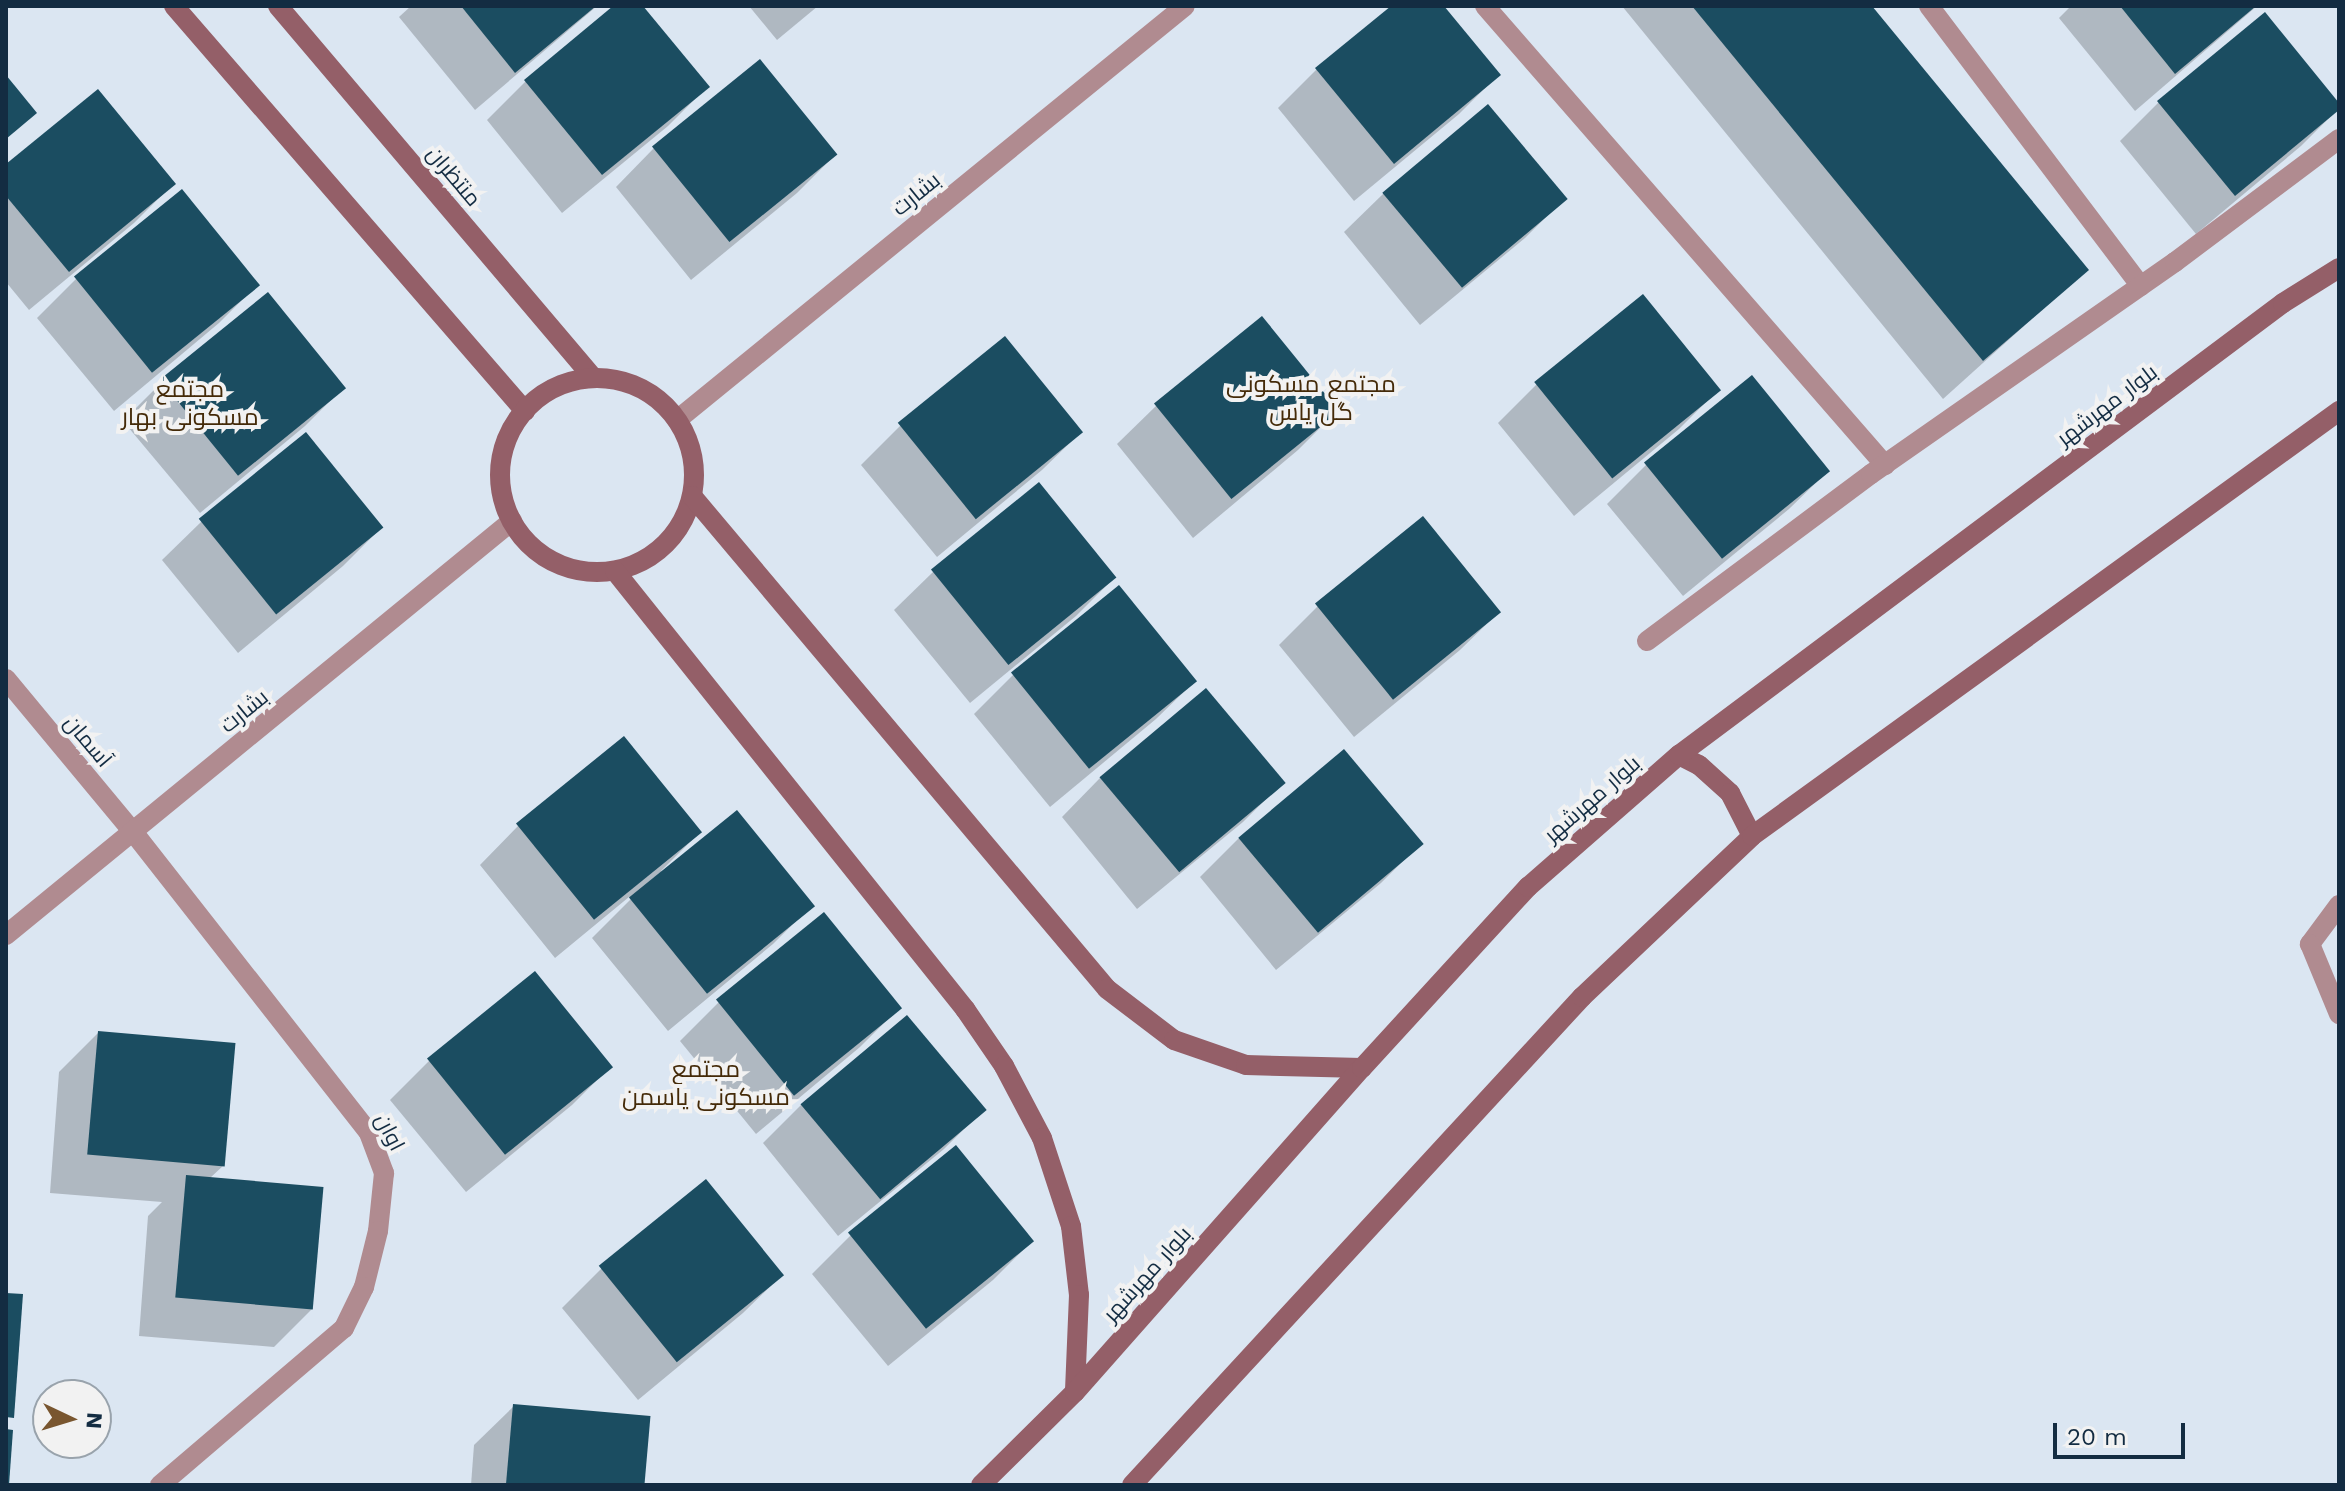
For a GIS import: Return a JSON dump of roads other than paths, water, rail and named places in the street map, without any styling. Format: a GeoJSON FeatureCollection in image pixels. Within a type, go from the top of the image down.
{"type":"FeatureCollection","features":[{"type":"Feature","properties":{"kind":"main road"},"geometry":{"type":"LineString","coordinates":[[174,6],[525,411]]}},
{"type":"Feature","properties":{"kind":"main road","name":"منتظران"},"geometry":{"type":"LineString","coordinates":[[278,6],[593,378]]}},
{"type":"Feature","properties":{"kind":"main road","name":"بلوار مهرشهر"},"geometry":{"type":"LineString","coordinates":[[981,1485],[1075,1392],[1362,1068],[1528,887],[1679,755],[2283,303],[2339,268]]}},
{"type":"Feature","properties":{"kind":"main road"},"geometry":{"type":"LineString","coordinates":[[593,378],[617,380],[640,388],[660,401],[677,420],[689,444],[694,470],[692,496],[682,523],[665,545],[642,562],[615,571],[584,572],[555,563],[530,546],[512,521],[502,494],[501,464],[509,436],[525,411],[544,394],[567,382],[593,378]]}},
{"type":"Feature","properties":{"kind":"main road"},"geometry":{"type":"LineString","coordinates":[[1132,1485],[1582,997],[1752,836],[2339,411]]}},
{"type":"Feature","properties":{"kind":"main road"},"geometry":{"type":"LineString","coordinates":[[692,496],[1107,989],[1174,1040],[1246,1065],[1362,1068]]}},
{"type":"Feature","properties":{"kind":"main road"},"geometry":{"type":"LineString","coordinates":[[615,571],[965,1009],[1004,1066],[1042,1138],[1071,1226],[1079,1295],[1075,1392]]}},
{"type":"Feature","properties":{"kind":"main road"},"geometry":{"type":"LineString","coordinates":[[1679,755],[1699,765],[1730,793],[1752,836]]}},
{"type":"Feature","properties":{"kind":"street","name":"بشارت"},"geometry":{"type":"LineString","coordinates":[[677,420],[1185,6]]}},
{"type":"Feature","properties":{"kind":"street"},"geometry":{"type":"LineString","coordinates":[[1485,6],[1885,465]]}},
{"type":"Feature","properties":{"kind":"street"},"geometry":{"type":"LineString","coordinates":[[1929,6],[2141,286]]}},
{"type":"Feature","properties":{"kind":"street"},"geometry":{"type":"LineString","coordinates":[[1647,641],[1885,465],[2141,286],[2339,139]]}},
{"type":"Feature","properties":{"kind":"street","name":"بشارت"},"geometry":{"type":"LineString","coordinates":[[6,935],[512,521]]}},
{"type":"Feature","properties":{"kind":"street","name":"آسمان"},"geometry":{"type":"LineString","coordinates":[[6,679],[134,833]]}},
{"type":"Feature","properties":{"kind":"street","name":"اوان"},"geometry":{"type":"LineString","coordinates":[[134,833],[369,1133],[384,1173],[378,1231],[364,1287],[344,1328],[160,1485]]}},
{"type":"Feature","properties":{"kind":"street"},"geometry":{"type":"LineString","coordinates":[[2339,905],[2310,944],[2339,1014]]}},
{"type":"Feature","properties":{"kind":"district","name":"مجتمع مسکونی گل یاس"},"geometry":{"type":"Point","coordinates":[1311,399]}},
{"type":"Feature","properties":{"kind":"district","name":"مجتمع مسکونی بهار"},"geometry":{"type":"Point","coordinates":[190,404]}},
{"type":"Feature","properties":{"kind":"district","name":"مجتمع مسکونی یاسمن"},"geometry":{"type":"Point","coordinates":[706,1084]}}]}
